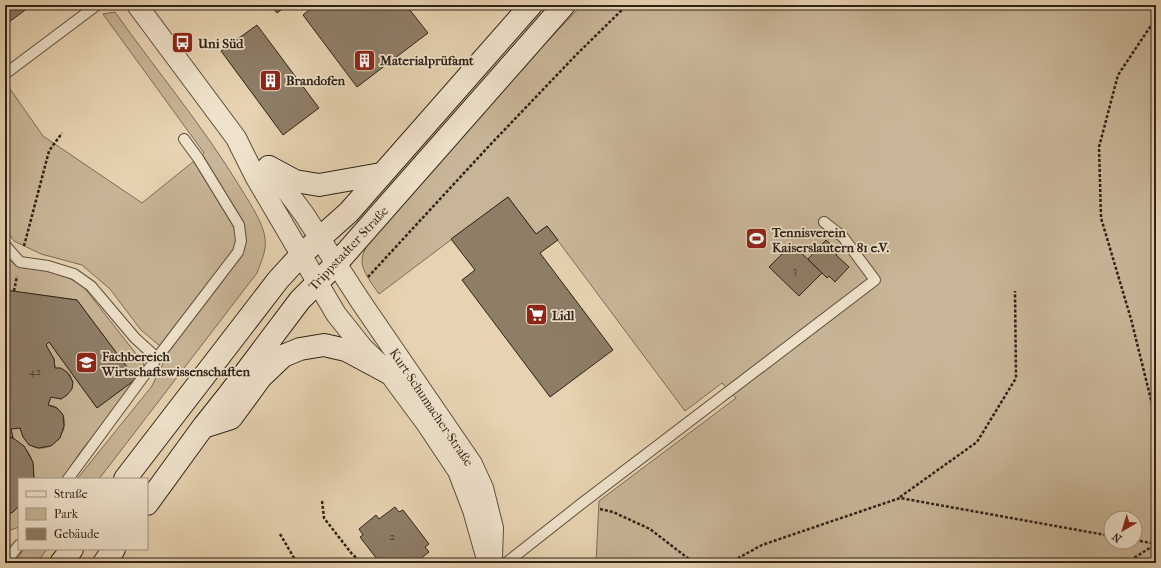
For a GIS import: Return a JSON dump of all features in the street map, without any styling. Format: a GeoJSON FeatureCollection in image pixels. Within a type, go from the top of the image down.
{"type":"FeatureCollection","features":[{"type":"Feature","properties":{"kind":"main road","name":"Trippstadter Straße"},"geometry":{"type":"LineString","coordinates":[[126,478],[278,280],[302,255],[349,212],[532,5]]}},
{"type":"Feature","properties":{"kind":"main road","name":"Trippstadter Straße"},"geometry":{"type":"LineString","coordinates":[[148,503],[294,307],[336,264],[564,5]]}},
{"type":"Feature","properties":{"kind":"main road"},"geometry":{"type":"LineString","coordinates":[[269,166],[295,181],[319,185],[381,174]]}},
{"type":"Feature","properties":{"kind":"main road"},"geometry":{"type":"LineString","coordinates":[[203,427],[231,418],[261,377],[283,356],[300,349],[324,345],[346,350],[390,373]]}},
{"type":"Feature","properties":{"kind":"main road"},"geometry":{"type":"LineString","coordinates":[[61,563],[71,550]]}},
{"type":"Feature","properties":{"kind":"main road"},"geometry":{"type":"LineString","coordinates":[[104,563],[113,550]]}},
{"type":"Feature","properties":{"kind":"street"},"geometry":{"type":"LineString","coordinates":[[137,5],[236,138]]}},
{"type":"Feature","properties":{"kind":"street","name":"Kurt-Schumacher-Straße"},"geometry":{"type":"LineString","coordinates":[[236,138],[269,166],[304,214],[354,293],[472,464],[483,488],[493,528],[492,563]]}},
{"type":"Feature","properties":{"kind":"street","name":"Kurt-Schumacher-Straße"},"geometry":{"type":"LineString","coordinates":[[236,138],[256,178],[336,314],[363,348],[390,373],[458,471],[473,510],[488,563]]}},
{"type":"Feature","properties":{"kind":"lane"},"geometry":{"type":"LineString","coordinates":[[5,74],[98,5]]}},
{"type":"Feature","properties":{"kind":"lane"},"geometry":{"type":"LineString","coordinates":[[69,478],[235,257],[242,241],[239,225],[184,139]]}},
{"type":"Feature","properties":{"kind":"lane"},"geometry":{"type":"LineString","coordinates":[[506,563],[875,280],[843,238],[824,222]]}},
{"type":"Feature","properties":{"kind":"lane"},"geometry":{"type":"LineString","coordinates":[[5,245],[20,262],[48,266],[74,274],[91,286],[135,338],[158,358]]}},
{"type":"Feature","properties":{"kind":"lane"},"geometry":{"type":"LineString","coordinates":[[5,563],[18,545]]}},
{"type":"Feature","properties":{"kind":"path"},"geometry":{"type":"LineString","coordinates":[[354,293],[397,244],[489,146],[576,55],[627,5]]}},
{"type":"Feature","properties":{"kind":"path"},"geometry":{"type":"LineString","coordinates":[[1156,18],[1118,75],[1098,147],[1101,218],[1131,319],[1156,420]]}},
{"type":"Feature","properties":{"kind":"path"},"geometry":{"type":"LineString","coordinates":[[14,291],[20,262],[49,151],[62,133]]}},
{"type":"Feature","properties":{"kind":"path"},"geometry":{"type":"LineString","coordinates":[[730,563],[762,545],[900,498],[977,442],[1016,378],[1015,291]]}},
{"type":"Feature","properties":{"kind":"path"},"geometry":{"type":"LineString","coordinates":[[900,498],[1103,535]]}},
{"type":"Feature","properties":{"kind":"path"},"geometry":{"type":"LineString","coordinates":[[322,501],[324,518],[352,554],[362,563]]}},
{"type":"Feature","properties":{"kind":"path"},"geometry":{"type":"LineString","coordinates":[[581,504],[613,512],[650,529],[694,563]]}},
{"type":"Feature","properties":{"kind":"path"},"geometry":{"type":"LineString","coordinates":[[1156,530],[1156,544]]}},
{"type":"Feature","properties":{"kind":"path"},"geometry":{"type":"LineString","coordinates":[[280,534],[297,563]]}},
{"type":"Feature","properties":{"kind":"path"},"geometry":{"type":"LineString","coordinates":[[1143,542],[1156,544]]}},
{"type":"Feature","properties":{"kind":"path"},"geometry":{"type":"LineString","coordinates":[[1126,563],[1156,544]]}},
{"type":"Feature","properties":{"kind":"green space"},"geometry":{"type":"Polygon","coordinates":[[[582,5],[1156,5],[1156,563],[596,563],[599,501],[736,398],[722,383],[685,411],[547,226],[536,234],[508,197],[379,294],[363,268],[362,260],[364,252],[379,227],[495,96],[582,5]]]}},
{"type":"Feature","properties":{"kind":"green space"},"geometry":{"type":"Polygon","coordinates":[[[115,12],[211,142],[257,215],[264,233],[265,244],[264,254],[257,273],[100,478],[78,478],[152,386],[168,353],[141,330],[110,289],[82,265],[41,254],[14,241],[5,228],[5,90],[8,86],[43,136],[142,203],[204,153],[103,14],[115,12]]]}},
{"type":"Feature","properties":{"kind":"green space"},"geometry":{"type":"Polygon","coordinates":[[[5,256],[17,266],[55,272],[73,280],[83,286],[144,364],[136,382],[129,392],[78,455],[63,478],[34,478],[33,465],[30,455],[24,447],[13,438],[11,429],[20,428],[27,441],[36,448],[45,448],[54,443],[61,436],[64,426],[63,417],[56,407],[48,405],[51,397],[61,399],[67,395],[72,385],[72,380],[66,371],[55,368],[54,359],[46,345],[49,342],[97,408],[136,379],[77,300],[5,290],[5,256]]]}},
{"type":"Feature","properties":{"kind":"green space"},"geometry":{"type":"Polygon","coordinates":[[[18,507],[18,527],[5,532],[5,515],[13,512],[18,507]]]}},
{"type":"Feature","properties":{"kind":"green space"},"geometry":{"type":"Polygon","coordinates":[[[23,550],[46,550],[37,563],[14,563],[23,550]]]}},
{"type":"Feature","properties":{"kind":"building"},"geometry":{"type":"Polygon","coordinates":[[[5,5],[32,5],[5,25],[5,5]]]}},
{"type":"Feature","properties":{"kind":"building"},"geometry":{"type":"Polygon","coordinates":[[[271,5],[288,5],[277,13],[271,5]]]}},
{"type":"Feature","properties":{"kind":"building","name":"Materialprüfamt"},"geometry":{"type":"Polygon","coordinates":[[[305,5],[406,5],[428,33],[357,87],[303,15],[309,10],[305,5]]]}},
{"type":"Feature","properties":{"kind":"building","name":"Brandofen"},"geometry":{"type":"Polygon","coordinates":[[[257,25],[319,108],[283,135],[221,51],[257,25]]]}},
{"type":"Feature","properties":{"kind":"building","name":"Lidl"},"geometry":{"type":"Polygon","coordinates":[[[508,197],[536,234],[547,226],[558,240],[540,253],[613,350],[550,397],[462,280],[475,270],[451,239],[508,197]]]}},
{"type":"Feature","properties":{"kind":"building"},"geometry":{"type":"Polygon","coordinates":[[[826,240],[839,252],[836,255],[849,267],[835,282],[829,276],[827,278],[808,259],[826,240]]]}},
{"type":"Feature","properties":{"kind":"building"},"geometry":{"type":"Polygon","coordinates":[[[792,244],[822,273],[799,296],[769,267],[792,244]]]}},
{"type":"Feature","properties":{"kind":"building"},"geometry":{"type":"Polygon","coordinates":[[[5,290],[77,300],[136,379],[97,408],[49,342],[46,345],[54,359],[55,368],[61,368],[68,373],[73,382],[72,389],[67,395],[61,399],[51,397],[48,405],[57,408],[63,415],[64,426],[60,438],[51,446],[38,448],[29,445],[23,437],[20,428],[11,429],[13,438],[5,436],[5,290]]]}},
{"type":"Feature","properties":{"kind":"building"},"geometry":{"type":"Polygon","coordinates":[[[5,436],[13,438],[24,446],[33,462],[34,478],[18,478],[18,507],[13,512],[5,515],[5,436]]]}},
{"type":"Feature","properties":{"kind":"building"},"geometry":{"type":"Polygon","coordinates":[[[395,507],[399,512],[403,510],[429,544],[425,547],[429,552],[415,563],[380,563],[360,537],[363,535],[359,529],[376,515],[379,519],[395,507]]]}},
{"type":"Feature","properties":{"kind":"place","name":"Uni Süd"},"geometry":{"type":"Point","coordinates":[182,43]}},
{"type":"Feature","properties":{"kind":"place","name":"Materialprüfamt"},"geometry":{"type":"Point","coordinates":[364,60]}},
{"type":"Feature","properties":{"kind":"place","name":"Brandofen"},"geometry":{"type":"Point","coordinates":[270,80]}},
{"type":"Feature","properties":{"kind":"place","name":"Tennisverein Kaiserslautern 81 e.V."},"geometry":{"type":"Point","coordinates":[756,239]}},
{"type":"Feature","properties":{"kind":"place","name":"Lidl"},"geometry":{"type":"Point","coordinates":[537,315]}},
{"type":"Feature","properties":{"kind":"place","name":"Fachbereich Wirtschaftswissenschaften"},"geometry":{"type":"Point","coordinates":[86,363]}}]}
